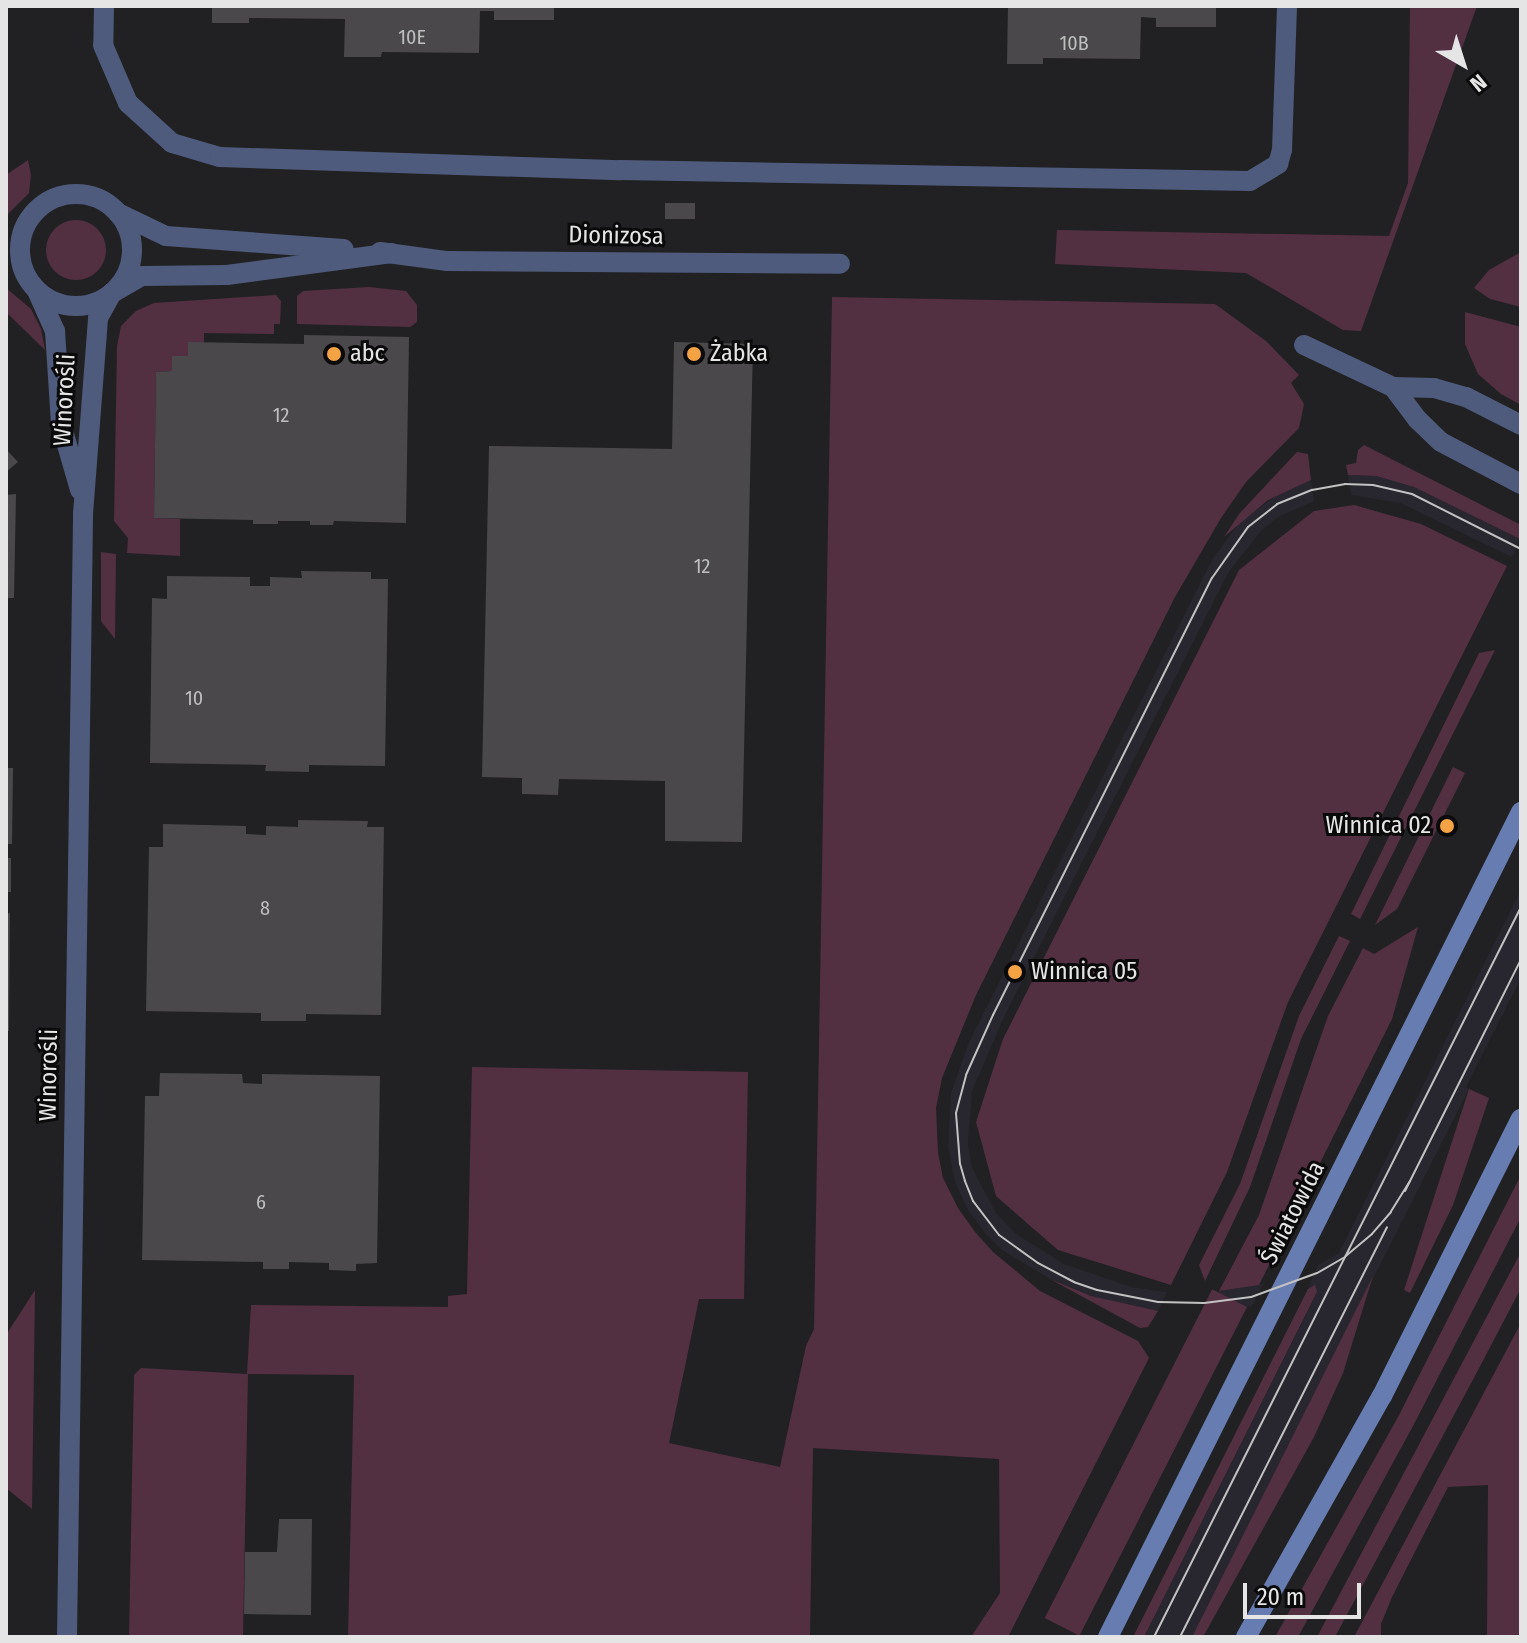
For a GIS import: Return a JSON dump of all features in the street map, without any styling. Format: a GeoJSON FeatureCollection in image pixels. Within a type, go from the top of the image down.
{"type":"FeatureCollection","features":[{"type":"Feature","properties":{"kind":"street"},"geometry":{"type":"LineString","coordinates":[[104,6],[103,45],[128,103],[172,143],[220,157],[620,170],[1250,181],[1278,164],[1282,150],[1287,6]]}},
{"type":"Feature","properties":{"kind":"street"},"geometry":{"type":"LineString","coordinates":[[81,194],[95,197],[118,213],[131,239],[132,253],[130,268],[112,293],[101,301],[73,306],[60,305],[36,290],[22,268],[20,242],[24,229],[41,206],[67,195],[81,194]]}},
{"type":"Feature","properties":{"kind":"street","name":"Dionizosa"},"geometry":{"type":"LineString","coordinates":[[118,213],[151,232],[166,236],[392,253],[447,261],[840,264]]}},
{"type":"Feature","properties":{"kind":"street","name":"Dionizosa"},"geometry":{"type":"LineString","coordinates":[[112,293],[142,276],[227,275],[392,253]]}},
{"type":"Feature","properties":{"kind":"street","name":"Winorośli"},"geometry":{"type":"LineString","coordinates":[[36,290],[55,331],[61,424],[83,514]]}},
{"type":"Feature","properties":{"kind":"street","name":"Winorośli"},"geometry":{"type":"LineString","coordinates":[[67,1637],[83,514],[94,343],[98,318],[112,293]]}},
{"type":"Feature","properties":{"kind":"street"},"geometry":{"type":"LineString","coordinates":[[1304,345],[1393,387],[1434,388],[1466,397],[1521,425]]}},
{"type":"Feature","properties":{"kind":"street"},"geometry":{"type":"LineString","coordinates":[[1393,387],[1417,419],[1441,442],[1521,484]]}},
{"type":"Feature","properties":{"kind":"street","name":"Światowida"},"geometry":{"type":"LineString","coordinates":[[1108,1637],[1521,812]]}},
{"type":"Feature","properties":{"kind":"street"},"geometry":{"type":"LineString","coordinates":[[1246,1637],[1382,1396],[1521,1119]]}},
{"type":"Feature","properties":{"kind":"shaded area"},"geometry":{"type":"Polygon","coordinates":[[[1410,6],[1477,6],[1361,331],[1343,330],[1246,273],[1055,264],[1057,230],[1389,236],[1408,183],[1410,6]]]}},
{"type":"Feature","properties":{"kind":"shaded area"},"geometry":{"type":"Polygon","coordinates":[[[28,160],[31,175],[29,193],[6,216],[6,175],[28,160]]]}},
{"type":"Feature","properties":{"kind":"shaded area"},"geometry":{"type":"Polygon","coordinates":[[[76,220],[97,229],[106,250],[97,271],[76,280],[55,271],[46,250],[55,229],[76,220]]]}},
{"type":"Feature","properties":{"kind":"shaded area"},"geometry":{"type":"Polygon","coordinates":[[[1521,252],[1521,307],[1490,299],[1474,288],[1489,270],[1521,252]]]}},
{"type":"Feature","properties":{"kind":"shaded area"},"geometry":{"type":"Polygon","coordinates":[[[369,287],[406,291],[417,305],[417,322],[410,327],[297,324],[297,296],[303,291],[369,287]]]}},
{"type":"Feature","properties":{"kind":"shaded area"},"geometry":{"type":"Polygon","coordinates":[[[6,288],[31,309],[41,329],[45,350],[6,312],[6,288]]]}},
{"type":"Feature","properties":{"kind":"shaded area"},"geometry":{"type":"Polygon","coordinates":[[[276,295],[281,301],[280,324],[274,324],[274,334],[204,333],[204,343],[188,343],[188,356],[172,371],[156,372],[154,518],[180,519],[180,556],[127,553],[128,538],[114,521],[117,346],[121,326],[136,311],[154,303],[276,295]]]}},
{"type":"Feature","properties":{"kind":"shaded area"},"geometry":{"type":"Polygon","coordinates":[[[832,297],[1215,304],[1266,341],[1299,375],[1291,383],[1304,404],[1299,428],[1246,482],[1175,597],[976,995],[942,1078],[936,1108],[938,1153],[943,1178],[975,1232],[993,1252],[1040,1291],[1138,1341],[1149,1358],[1008,1637],[971,1637],[1000,1593],[999,1459],[813,1448],[810,1637],[348,1637],[354,1375],[248,1374],[243,1637],[129,1637],[134,1375],[141,1368],[247,1374],[251,1305],[448,1307],[448,1296],[467,1294],[472,1067],[748,1072],[744,1299],[699,1299],[669,1443],[780,1467],[806,1346],[814,1329],[832,297]]]}},
{"type":"Feature","properties":{"kind":"shaded area"},"geometry":{"type":"Polygon","coordinates":[[[1465,312],[1521,327],[1521,405],[1501,394],[1478,374],[1465,344],[1465,312]]]}},
{"type":"Feature","properties":{"kind":"shaded area"},"geometry":{"type":"Polygon","coordinates":[[[1364,445],[1519,524],[1520,539],[1414,487],[1376,476],[1348,475],[1346,465],[1356,463],[1358,450],[1364,445]]]}},
{"type":"Feature","properties":{"kind":"shaded area"},"geometry":{"type":"Polygon","coordinates":[[[1297,452],[1308,454],[1311,480],[1268,500],[1224,537],[1239,514],[1297,452]]]}},
{"type":"Feature","properties":{"kind":"shaded area"},"geometry":{"type":"Polygon","coordinates":[[[1348,475],[1376,476],[1414,487],[1520,539],[1512,557],[1400,503],[1351,495],[1348,475]]]}},
{"type":"Feature","properties":{"kind":"shaded area"},"geometry":{"type":"Polygon","coordinates":[[[1311,480],[1314,501],[1278,517],[1261,531],[1228,573],[1004,1017],[972,1091],[968,1145],[972,1168],[996,1213],[1015,1233],[1064,1264],[1131,1287],[1167,1292],[1158,1311],[1136,1308],[1091,1296],[1050,1279],[1002,1250],[986,1234],[968,1210],[955,1182],[948,1147],[951,1093],[969,1042],[1213,558],[1240,522],[1282,491],[1311,480]]]}},
{"type":"Feature","properties":{"kind":"shaded area"},"geometry":{"type":"Polygon","coordinates":[[[1354,505],[1421,524],[1507,566],[1288,1002],[1227,1172],[1171,1285],[1058,1250],[996,1196],[976,1122],[1003,1039],[1239,570],[1314,511],[1354,505]]]}},
{"type":"Feature","properties":{"kind":"shaded area"},"geometry":{"type":"Polygon","coordinates":[[[101,552],[116,554],[115,639],[101,621],[101,552]]]}},
{"type":"Feature","properties":{"kind":"shaded area"},"geometry":{"type":"Polygon","coordinates":[[[1495,650],[1360,919],[1351,914],[1479,653],[1495,650]]]}},
{"type":"Feature","properties":{"kind":"shaded area"},"geometry":{"type":"Polygon","coordinates":[[[1453,767],[1465,773],[1397,909],[1375,925],[1453,767]]]}},
{"type":"Feature","properties":{"kind":"shaded area"},"geometry":{"type":"Polygon","coordinates":[[[1521,890],[1521,978],[1466,1087],[1469,1089],[1192,1637],[1144,1637],[1317,1293],[1314,1286],[1308,1289],[1318,1265],[1339,1253],[1521,890]]]}},
{"type":"Feature","properties":{"kind":"shaded area"},"geometry":{"type":"Polygon","coordinates":[[[1418,927],[1392,1019],[1259,1285],[1219,1291],[1259,1215],[1328,1016],[1363,948],[1374,954],[1418,927]]]}},
{"type":"Feature","properties":{"kind":"shaded area"},"geometry":{"type":"Polygon","coordinates":[[[1339,936],[1350,941],[1301,1039],[1250,1187],[1205,1281],[1199,1265],[1240,1184],[1299,1016],[1339,936]]]}},
{"type":"Feature","properties":{"kind":"shaded area"},"geometry":{"type":"Polygon","coordinates":[[[1469,1089],[1489,1098],[1453,1205],[1410,1293],[1404,1290],[1469,1089]]]}},
{"type":"Feature","properties":{"kind":"shaded area"},"geometry":{"type":"Polygon","coordinates":[[[1521,1175],[1521,1217],[1413,1426],[1298,1637],[1275,1637],[1398,1417],[1521,1175]]]}},
{"type":"Feature","properties":{"kind":"shaded area"},"geometry":{"type":"Polygon","coordinates":[[[1521,1252],[1521,1288],[1476,1374],[1335,1637],[1317,1637],[1521,1252]]]}},
{"type":"Feature","properties":{"kind":"shaded area"},"geometry":{"type":"Polygon","coordinates":[[[1373,1276],[1343,1373],[1314,1437],[1203,1637],[1192,1637],[1373,1276]]]}},
{"type":"Feature","properties":{"kind":"shaded area"},"geometry":{"type":"Polygon","coordinates":[[[1050,1279],[1091,1296],[1158,1311],[1148,1327],[1140,1328],[1050,1279]]]}},
{"type":"Feature","properties":{"kind":"shaded area"},"geometry":{"type":"Polygon","coordinates":[[[1263,1284],[1252,1306],[1208,1313],[1219,1291],[1263,1284]]]}},
{"type":"Feature","properties":{"kind":"shaded area"},"geometry":{"type":"Polygon","coordinates":[[[1315,1285],[1317,1292],[1144,1637],[1133,1637],[1308,1289],[1315,1285]]]}},
{"type":"Feature","properties":{"kind":"shaded area"},"geometry":{"type":"Polygon","coordinates":[[[1212,1289],[1247,1307],[1079,1636],[1045,1618],[1212,1289]]]}},
{"type":"Feature","properties":{"kind":"shaded area"},"geometry":{"type":"Polygon","coordinates":[[[35,1290],[32,1509],[6,1488],[6,1335],[35,1290]]]}},
{"type":"Feature","properties":{"kind":"shaded area"},"geometry":{"type":"Polygon","coordinates":[[[1521,1323],[1521,1637],[1487,1637],[1488,1485],[1448,1487],[1392,1597],[1381,1624],[1381,1637],[1354,1637],[1521,1323]]]}},
{"type":"Feature","properties":{"kind":"building"},"geometry":{"type":"Polygon","coordinates":[[[212,6],[554,6],[554,20],[494,20],[494,11],[480,11],[479,53],[382,52],[381,57],[344,57],[345,19],[249,18],[249,23],[212,23],[212,6]]]}},
{"type":"Feature","properties":{"kind":"building"},"geometry":{"type":"Polygon","coordinates":[[[1008,6],[1216,6],[1216,27],[1156,27],[1156,18],[1141,17],[1140,59],[1043,58],[1043,64],[1007,64],[1008,6]]]}},
{"type":"Feature","properties":{"kind":"building"},"geometry":{"type":"Polygon","coordinates":[[[665,203],[695,203],[695,219],[665,219],[665,203]]]}},
{"type":"Feature","properties":{"kind":"building"},"geometry":{"type":"Polygon","coordinates":[[[304,335],[409,337],[406,523],[334,521],[333,525],[310,525],[310,521],[278,521],[278,524],[253,524],[253,520],[154,518],[156,372],[172,371],[172,356],[188,356],[188,342],[304,344],[304,335]]]}},
{"type":"Feature","properties":{"kind":"building"},"geometry":{"type":"Polygon","coordinates":[[[674,342],[753,344],[742,842],[665,841],[665,781],[559,779],[558,795],[522,794],[522,778],[482,777],[489,446],[672,449],[674,342]]]}},
{"type":"Feature","properties":{"kind":"building"},"geometry":{"type":"Polygon","coordinates":[[[6,449],[18,462],[6,472],[6,449]]]}},
{"type":"Feature","properties":{"kind":"building"},"geometry":{"type":"Polygon","coordinates":[[[16,494],[14,598],[6,598],[6,495],[16,494]]]}},
{"type":"Feature","properties":{"kind":"building"},"geometry":{"type":"Polygon","coordinates":[[[301,571],[371,572],[371,579],[388,579],[385,766],[309,765],[309,772],[265,771],[266,765],[150,763],[152,598],[167,599],[167,576],[250,577],[250,586],[270,586],[270,577],[302,578],[301,571]]]}},
{"type":"Feature","properties":{"kind":"building"},"geometry":{"type":"Polygon","coordinates":[[[6,768],[13,768],[12,844],[6,844],[6,768]]]}},
{"type":"Feature","properties":{"kind":"building"},"geometry":{"type":"Polygon","coordinates":[[[298,820],[368,821],[367,827],[384,827],[381,1015],[306,1014],[306,1021],[261,1021],[261,1013],[146,1011],[149,847],[163,847],[163,824],[246,826],[246,834],[266,835],[266,826],[298,827],[298,820]]]}},
{"type":"Feature","properties":{"kind":"building"},"geometry":{"type":"Polygon","coordinates":[[[6,858],[11,858],[11,892],[6,892],[6,858]]]}},
{"type":"Feature","properties":{"kind":"building"},"geometry":{"type":"Polygon","coordinates":[[[10,913],[9,1031],[6,1031],[6,914],[10,913]]]}},
{"type":"Feature","properties":{"kind":"building"},"geometry":{"type":"Polygon","coordinates":[[[160,1073],[242,1074],[243,1083],[262,1084],[262,1074],[380,1076],[377,1263],[356,1264],[356,1271],[329,1270],[329,1263],[289,1262],[289,1269],[263,1269],[263,1262],[142,1260],[145,1096],[159,1096],[160,1073]]]}},
{"type":"Feature","properties":{"kind":"building"},"geometry":{"type":"Polygon","coordinates":[[[279,1519],[312,1519],[311,1615],[244,1614],[245,1552],[277,1552],[279,1519]]]}},
{"type":"Feature","properties":{"kind":"tram line"},"geometry":{"type":"LineString","coordinates":[[1410,1181],[1391,1212],[1372,1234],[1345,1257],[1317,1273],[1251,1297],[1204,1303],[1158,1302],[1097,1290],[1074,1282],[1038,1263],[999,1235],[973,1201],[965,1181],[960,1164],[956,1113],[966,1075],[993,1015],[1212,578],[1248,527],[1277,504],[1312,490],[1345,484],[1373,485],[1412,494],[1521,549]]}},
{"type":"Feature","properties":{"kind":"tram line"},"geometry":{"type":"LineString","coordinates":[[1154,1637],[1521,907]]}},
{"type":"Feature","properties":{"kind":"tram line"},"geometry":{"type":"LineString","coordinates":[[1405,1191],[1521,959]]}},
{"type":"Feature","properties":{"kind":"tram line"},"geometry":{"type":"LineString","coordinates":[[1180,1637],[1387,1227]]}},
{"type":"Feature","properties":{"kind":"place","name":"abc"},"geometry":{"type":"Point","coordinates":[334,354]}},
{"type":"Feature","properties":{"kind":"place","name":"Żabka"},"geometry":{"type":"Point","coordinates":[694,354]}},
{"type":"Feature","properties":{"kind":"place","name":"Winnica 02"},"geometry":{"type":"Point","coordinates":[1447,826]}},
{"type":"Feature","properties":{"kind":"place","name":"Winnica 05"},"geometry":{"type":"Point","coordinates":[1015,972]}}]}
